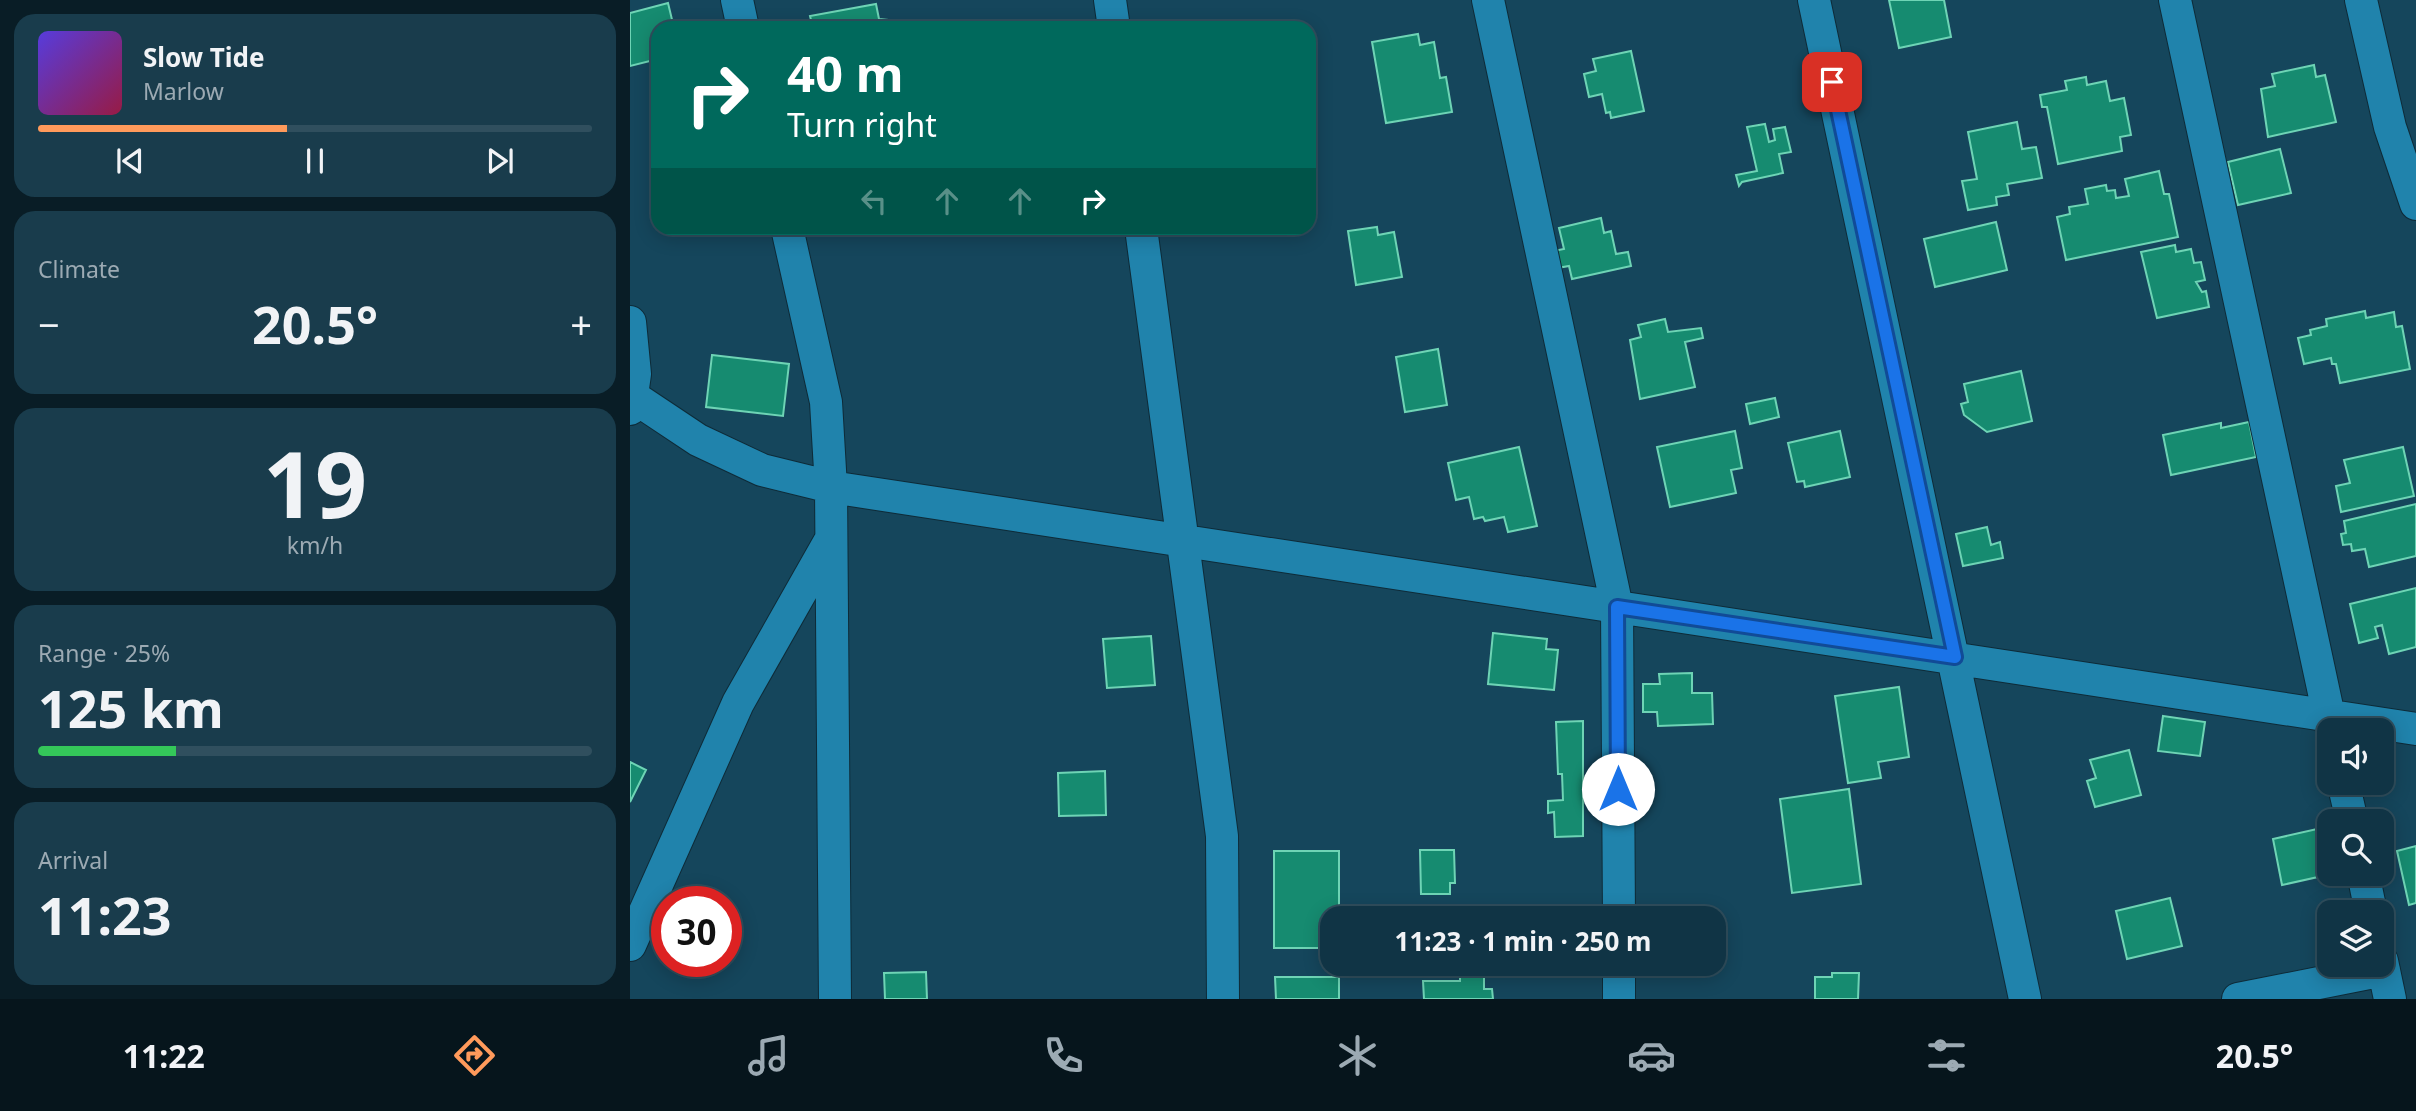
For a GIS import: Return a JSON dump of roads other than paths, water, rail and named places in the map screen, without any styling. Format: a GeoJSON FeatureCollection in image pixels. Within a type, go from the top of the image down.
{"type":"FeatureCollection","features":[{"type":"Feature","properties":{"kind":"street"},"geometry":{"type":"LineString","coordinates":[[737,0],[742,21]]}},
{"type":"Feature","properties":{"kind":"street"},"geometry":{"type":"LineString","coordinates":[[1110,0],[1113,21]]}},
{"type":"Feature","properties":{"kind":"street"},"geometry":{"type":"LineString","coordinates":[[1488,0],[1617,607],[1619,906]]}},
{"type":"Feature","properties":{"kind":"street"},"geometry":{"type":"LineString","coordinates":[[1814,0],[1955,657],[2025,999]]}},
{"type":"Feature","properties":{"kind":"street"},"geometry":{"type":"LineString","coordinates":[[2175,0],[2329,718]]}},
{"type":"Feature","properties":{"kind":"street"},"geometry":{"type":"LineString","coordinates":[[2361,0],[2390,127],[2416,204]]}},
{"type":"Feature","properties":{"kind":"street"},"geometry":{"type":"LineString","coordinates":[[789,235],[826,402],[832,537],[835,999]]}},
{"type":"Feature","properties":{"kind":"street"},"geometry":{"type":"LineString","coordinates":[[1142,235],[1222,836],[1223,999]]}},
{"type":"Feature","properties":{"kind":"street"},"geometry":{"type":"LineString","coordinates":[[630,322],[635,374],[631,402],[698,440],[762,470],[831,487],[1183,543],[1955,657],[2317,720]]}},
{"type":"Feature","properties":{"kind":"street"},"geometry":{"type":"LineString","coordinates":[[630,945],[738,703],[832,537]]}},
{"type":"Feature","properties":{"kind":"street"},"geometry":{"type":"LineString","coordinates":[[2394,727],[2416,729]]}},
{"type":"Feature","properties":{"kind":"street"},"geometry":{"type":"LineString","coordinates":[[1619,976],[1619,999]]}},
{"type":"Feature","properties":{"kind":"street"},"geometry":{"type":"LineString","coordinates":[[2238,999],[2385,977]]}}]}
